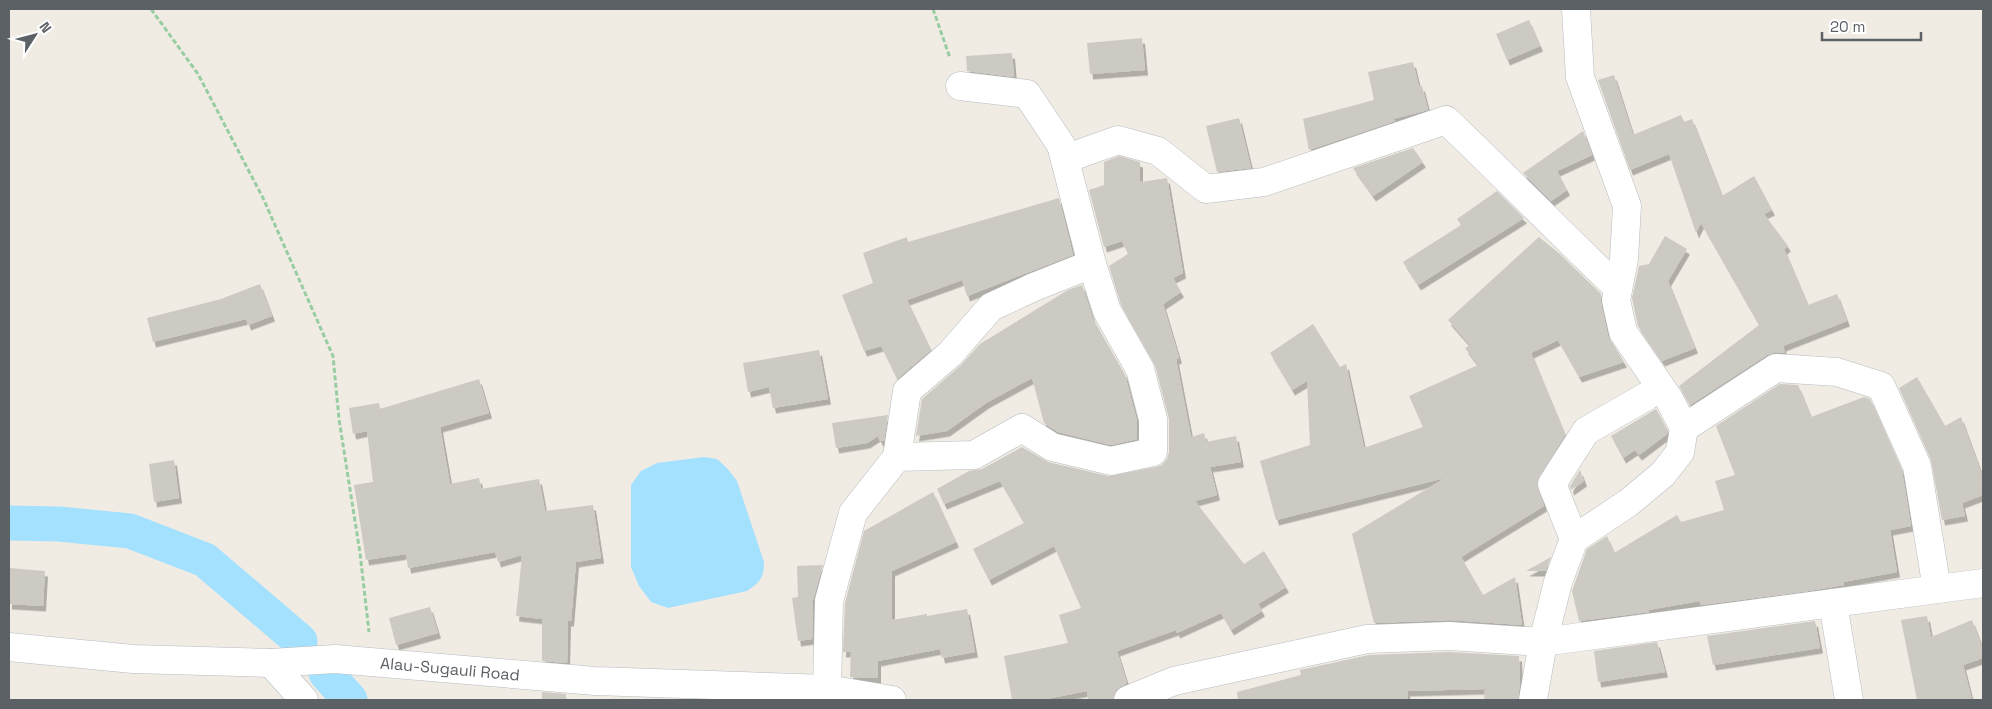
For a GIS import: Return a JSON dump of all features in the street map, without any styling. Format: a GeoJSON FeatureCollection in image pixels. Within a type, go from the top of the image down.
{"type":"FeatureCollection","features":[{"type":"Feature","properties":{"kind":"street"},"geometry":{"type":"LineString","coordinates":[[1534,700],[1543,642],[1558,582],[1574,539],[1628,503],[1663,474],[1680,452],[1684,428],[1660,386],[1623,332],[1616,300],[1624,260],[1627,206],[1580,77],[1576,9]]}},
{"type":"Feature","properties":{"kind":"street"},"geometry":{"type":"LineString","coordinates":[[897,458],[974,455],[1022,428],[1052,447],[1111,461],[1154,452],[1153,419],[1140,369],[1108,311],[1092,264],[1061,145],[1026,94],[960,86]]}},
{"type":"Feature","properties":{"kind":"street"},"geometry":{"type":"LineString","coordinates":[[1065,158],[1118,140],[1158,151],[1206,189],[1264,182],[1446,120],[1515,185],[1618,288]]}},
{"type":"Feature","properties":{"kind":"street"},"geometry":{"type":"LineString","coordinates":[[827,689],[830,601],[853,513],[897,458],[907,391],[950,354],[991,307],[1034,287],[1092,264]]}},
{"type":"Feature","properties":{"kind":"street"},"geometry":{"type":"LineString","coordinates":[[1684,428],[1776,368],[1837,372],[1881,386],[1917,466],[1937,589]]}},
{"type":"Feature","properties":{"kind":"street"},"geometry":{"type":"LineString","coordinates":[[1574,539],[1552,484],[1586,431],[1647,396],[1660,386]]}},
{"type":"Feature","properties":{"kind":"street"},"geometry":{"type":"LineString","coordinates":[[1128,700],[1174,681],[1366,639],[1449,636],[1543,642],[1983,583]]}},
{"type":"Feature","properties":{"kind":"street"},"geometry":{"type":"LineString","coordinates":[[1833,603],[1849,700]]}},
{"type":"Feature","properties":{"kind":"street","name":"Alau-Sugauli Road"},"geometry":{"type":"LineString","coordinates":[[9,647],[132,660],[271,663],[335,659],[595,682],[827,689],[892,700]]}},
{"type":"Feature","properties":{"kind":"street"},"geometry":{"type":"LineString","coordinates":[[271,663],[304,700]]}},
{"type":"Feature","properties":{"kind":"path"},"geometry":{"type":"LineString","coordinates":[[151,9],[203,82],[263,198],[333,356],[339,419],[375,662]]}},
{"type":"Feature","properties":{"kind":"path"},"geometry":{"type":"LineString","coordinates":[[933,9],[960,86]]}},
{"type":"Feature","properties":{"kind":"water"},"geometry":{"type":"Polygon","coordinates":[[[704,457],[717,459],[737,481],[764,562],[763,572],[758,582],[747,591],[668,608],[651,602],[639,586],[631,567],[631,485],[641,471],[657,463],[704,457]]]}},
{"type":"Feature","properties":{"kind":"building"},"geometry":{"type":"Polygon","coordinates":[[[1529,20],[1540,46],[1507,60],[1496,34],[1529,20]]]}},
{"type":"Feature","properties":{"kind":"building"},"geometry":{"type":"Polygon","coordinates":[[[1142,38],[1145,70],[1090,74],[1087,43],[1142,38]]]}},
{"type":"Feature","properties":{"kind":"building"},"geometry":{"type":"Polygon","coordinates":[[[1012,53],[1014,77],[967,71],[966,56],[1012,53]]]}},
{"type":"Feature","properties":{"kind":"building"},"geometry":{"type":"Polygon","coordinates":[[[1413,62],[1419,87],[1422,86],[1428,110],[1393,119],[1395,121],[1309,150],[1303,119],[1374,100],[1368,72],[1413,62]]]}},
{"type":"Feature","properties":{"kind":"building"},"geometry":{"type":"Polygon","coordinates":[[[1614,75],[1633,135],[1681,115],[1684,122],[1692,119],[1722,196],[1754,176],[1772,210],[1764,214],[1788,246],[1784,249],[1808,305],[1837,294],[1847,321],[1783,346],[1785,353],[1776,352],[1767,355],[1690,405],[1679,386],[1759,325],[1701,223],[1696,233],[1669,154],[1630,170],[1598,80],[1614,75]]]}},
{"type":"Feature","properties":{"kind":"building"},"geometry":{"type":"Polygon","coordinates":[[[1239,118],[1251,168],[1217,172],[1206,126],[1239,118]]]}},
{"type":"Feature","properties":{"kind":"building"},"geometry":{"type":"Polygon","coordinates":[[[1583,131],[1592,155],[1557,171],[1567,190],[1551,201],[1523,173],[1583,131]]]}},
{"type":"Feature","properties":{"kind":"building"},"geometry":{"type":"Polygon","coordinates":[[[1413,148],[1423,162],[1373,196],[1353,168],[1413,148]]]}},
{"type":"Feature","properties":{"kind":"building"},"geometry":{"type":"Polygon","coordinates":[[[1119,156],[1140,162],[1140,182],[1167,178],[1183,273],[1173,278],[1181,292],[1163,304],[1179,358],[1176,359],[1191,437],[1204,433],[1206,442],[1236,436],[1241,462],[1210,467],[1217,495],[1195,501],[1244,564],[1264,551],[1286,587],[1258,604],[1262,611],[1231,630],[1221,613],[1177,633],[1176,630],[1117,651],[1127,683],[1116,690],[1113,700],[1088,700],[1087,691],[1041,700],[1012,700],[1004,656],[1068,643],[1059,615],[1081,608],[1054,546],[989,580],[973,549],[1024,523],[1000,481],[944,504],[937,489],[969,471],[982,469],[1022,447],[1048,462],[1108,476],[1156,467],[1162,465],[1167,459],[1169,452],[1169,419],[1155,365],[1121,305],[1109,266],[1128,254],[1122,241],[1104,247],[1089,190],[1104,185],[1104,162],[1119,156]]]}},
{"type":"Feature","properties":{"kind":"building"},"geometry":{"type":"Polygon","coordinates":[[[1497,191],[1524,218],[1418,285],[1403,262],[1461,225],[1457,219],[1497,191]]]}},
{"type":"Feature","properties":{"kind":"building"},"geometry":{"type":"Polygon","coordinates":[[[1059,198],[1073,255],[967,296],[962,280],[907,300],[931,350],[897,379],[881,346],[864,351],[842,295],[873,283],[863,253],[907,237],[908,242],[1059,198]]]}},
{"type":"Feature","properties":{"kind":"building"},"geometry":{"type":"Polygon","coordinates":[[[1665,236],[1687,249],[1668,281],[1695,348],[1662,361],[1638,326],[1632,298],[1639,266],[1649,264],[1665,236]]]}},
{"type":"Feature","properties":{"kind":"building"},"geometry":{"type":"Polygon","coordinates":[[[1539,237],[1561,255],[1601,294],[1608,336],[1624,362],[1579,377],[1558,340],[1531,353],[1565,435],[1537,482],[1544,506],[1461,557],[1483,595],[1515,577],[1522,625],[1450,620],[1374,623],[1352,534],[1445,478],[1276,520],[1260,461],[1310,445],[1307,381],[1292,390],[1270,353],[1313,324],[1340,367],[1346,364],[1364,448],[1423,427],[1409,396],[1478,365],[1465,348],[1470,345],[1448,320],[1539,237]]]}},
{"type":"Feature","properties":{"kind":"building"},"geometry":{"type":"Polygon","coordinates":[[[260,284],[272,316],[248,325],[246,319],[153,342],[147,318],[221,299],[260,284]]]}},
{"type":"Feature","properties":{"kind":"building"},"geometry":{"type":"Polygon","coordinates":[[[1082,285],[1093,319],[1125,375],[1137,421],[1137,439],[1111,445],[1058,432],[1044,423],[1032,378],[986,403],[947,431],[916,436],[922,399],[960,366],[980,344],[1068,290],[1082,285]]]}},
{"type":"Feature","properties":{"kind":"building"},"geometry":{"type":"Polygon","coordinates":[[[819,350],[828,399],[773,408],[769,387],[748,392],[743,363],[819,350]]]}},
{"type":"Feature","properties":{"kind":"building"},"geometry":{"type":"Polygon","coordinates":[[[1917,377],[1945,426],[1961,417],[1983,478],[1983,495],[1962,503],[1965,516],[1942,520],[1931,460],[1899,388],[1917,377]]]}},
{"type":"Feature","properties":{"kind":"building"},"geometry":{"type":"Polygon","coordinates":[[[479,379],[489,413],[440,427],[450,484],[479,478],[481,489],[539,479],[545,511],[593,505],[601,558],[576,562],[571,621],[568,621],[567,663],[542,661],[542,619],[516,616],[522,555],[498,562],[495,552],[408,568],[406,554],[366,560],[354,485],[373,482],[367,431],[353,434],[349,408],[379,403],[380,409],[479,379]]]}},
{"type":"Feature","properties":{"kind":"building"},"geometry":{"type":"Polygon","coordinates":[[[1780,384],[1798,385],[1811,417],[1864,397],[1870,399],[1902,471],[1911,526],[1890,530],[1897,572],[1843,582],[1844,585],[1808,591],[1701,605],[1700,601],[1648,610],[1649,612],[1579,621],[1572,591],[1587,549],[1607,536],[1614,553],[1677,515],[1681,522],[1724,510],[1715,481],[1735,475],[1716,426],[1780,384]]]}},
{"type":"Feature","properties":{"kind":"building"},"geometry":{"type":"Polygon","coordinates":[[[1656,409],[1668,431],[1667,434],[1639,455],[1635,450],[1623,458],[1611,436],[1656,409]]]}},
{"type":"Feature","properties":{"kind":"building"},"geometry":{"type":"Polygon","coordinates":[[[888,415],[884,441],[880,441],[878,436],[867,443],[836,448],[832,423],[888,415]]]}},
{"type":"Feature","properties":{"kind":"building"},"geometry":{"type":"Polygon","coordinates":[[[174,460],[179,498],[154,502],[149,464],[174,460]]]}},
{"type":"Feature","properties":{"kind":"building"},"geometry":{"type":"Polygon","coordinates":[[[1580,470],[1584,481],[1571,490],[1570,486],[1580,470]]]}},
{"type":"Feature","properties":{"kind":"building"},"geometry":{"type":"Polygon","coordinates":[[[933,492],[956,542],[892,571],[892,620],[967,609],[975,652],[942,658],[940,649],[878,661],[878,678],[850,677],[851,652],[843,652],[845,603],[864,531],[933,492]]]}},
{"type":"Feature","properties":{"kind":"building"},"geometry":{"type":"Polygon","coordinates":[[[1551,557],[1546,571],[1526,571],[1551,557]]]}},
{"type":"Feature","properties":{"kind":"building"},"geometry":{"type":"Polygon","coordinates":[[[823,565],[813,600],[812,639],[798,641],[792,598],[798,597],[797,566],[823,565]]]}},
{"type":"Feature","properties":{"kind":"building"},"geometry":{"type":"Polygon","coordinates":[[[9,568],[45,571],[43,606],[9,604],[9,568]]]}},
{"type":"Feature","properties":{"kind":"building"},"geometry":{"type":"Polygon","coordinates":[[[430,607],[438,633],[396,645],[389,618],[430,607]]]}},
{"type":"Feature","properties":{"kind":"building"},"geometry":{"type":"Polygon","coordinates":[[[1927,616],[1931,637],[1972,620],[1983,649],[1983,658],[1963,665],[1972,700],[1917,700],[1901,620],[1927,616]]]}},
{"type":"Feature","properties":{"kind":"building"},"geometry":{"type":"Polygon","coordinates":[[[1815,621],[1820,648],[1713,665],[1707,636],[1815,621]]]}},
{"type":"Feature","properties":{"kind":"building"},"geometry":{"type":"Polygon","coordinates":[[[1657,642],[1665,672],[1598,682],[1594,651],[1657,642]]]}},
{"type":"Feature","properties":{"kind":"building"},"geometry":{"type":"Polygon","coordinates":[[[1449,652],[1519,656],[1520,682],[1518,700],[1484,700],[1485,689],[1407,691],[1408,700],[1238,700],[1237,692],[1301,675],[1300,670],[1369,655],[1449,652]]]}},
{"type":"Feature","properties":{"kind":"building"},"geometry":{"type":"Polygon","coordinates":[[[542,692],[566,694],[566,700],[542,700],[542,692]]]}},
{"type":"Feature","properties":{"kind":"waterway"},"geometry":{"type":"LineString","coordinates":[[9,523],[59,524],[130,531],[205,560],[300,641]]}},
{"type":"Feature","properties":{"kind":"waterway"},"geometry":{"type":"LineString","coordinates":[[326,673],[350,700]]}}]}
